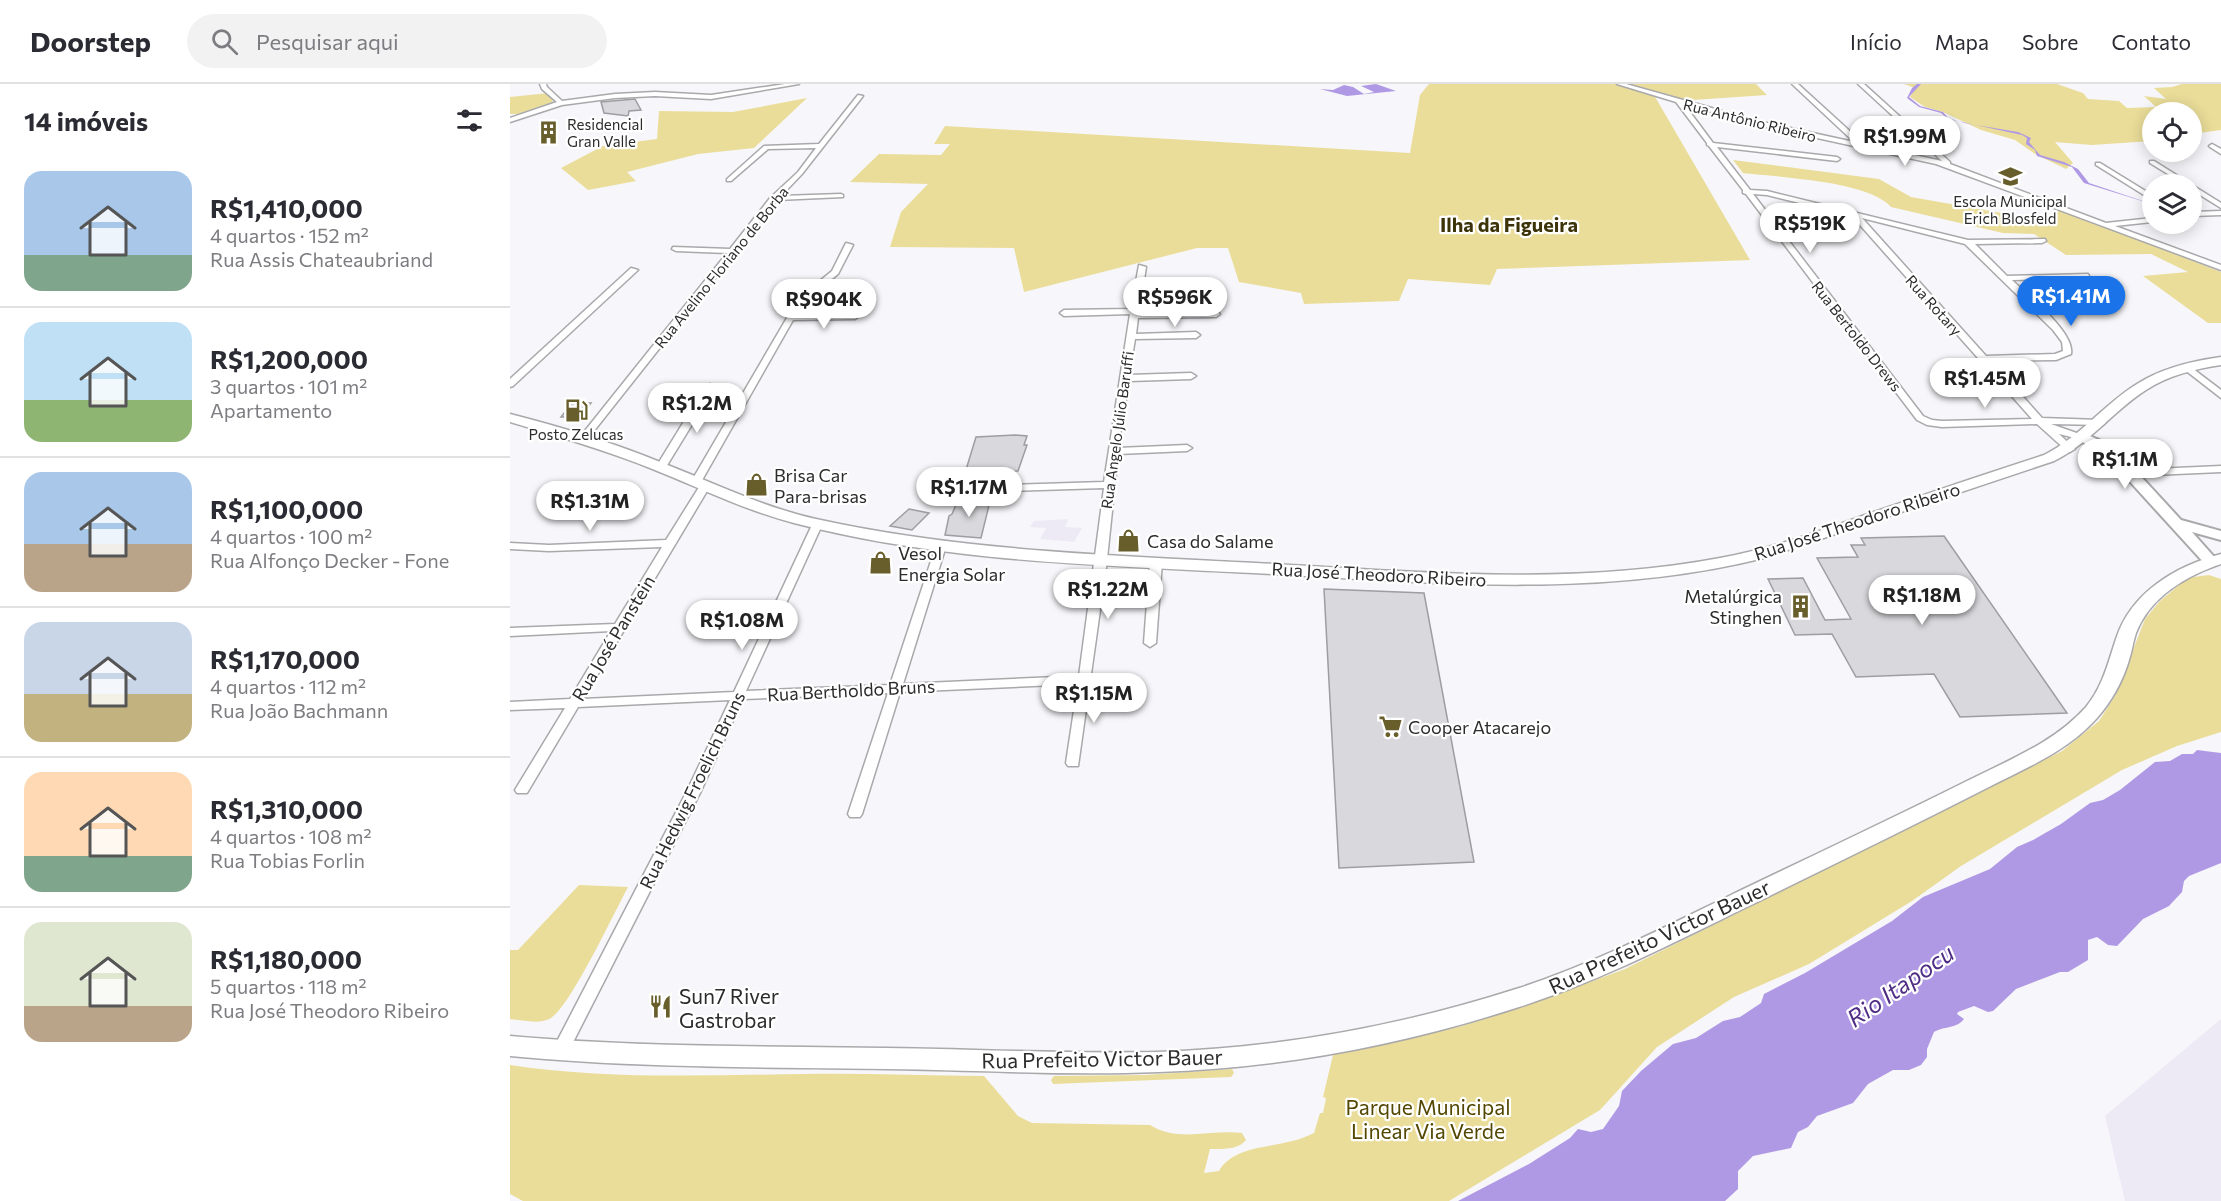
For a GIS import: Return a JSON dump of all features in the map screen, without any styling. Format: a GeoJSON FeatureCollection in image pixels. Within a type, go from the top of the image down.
{"type":"FeatureCollection","features":[{"type":"Feature","properties":{"kind":"main road","name":"Rua José Theodoro Ribeiro"},"geometry":{"type":"LineString","coordinates":[[510,418],[583,439],[661,467],[747,503],[817,525],[941,546],[1011,554],[1100,559],[1494,579],[1555,579],[1669,572],[1718,564],[1797,544],[2070,449],[2131,393],[2156,379],[2188,368],[2221,361]]}},
{"type":"Feature","properties":{"kind":"main road","name":"Rua Prefeito Victor Bauer"},"geometry":{"type":"LineString","coordinates":[[510,1046],[560,1051],[746,1057],[1157,1062],[1219,1058],[1306,1046],[1454,1017],[1508,1001],[1616,960],[1982,782],[2056,742],[2090,714],[2106,692],[2136,615],[2151,597],[2172,579],[2195,567],[2216,560]]}},
{"type":"Feature","properties":{"kind":"street"},"geometry":{"type":"LineString","coordinates":[[543,84],[544,88],[561,103]]}},
{"type":"Feature","properties":{"kind":"street"},"geometry":{"type":"LineString","coordinates":[[510,120],[561,103],[640,94],[711,97],[796,84]]}},
{"type":"Feature","properties":{"kind":"street","name":"Rua Antônio Ribeiro"},"geometry":{"type":"LineString","coordinates":[[1620,84],[1757,123],[1922,158],[2221,268]]}},
{"type":"Feature","properties":{"kind":"street"},"geometry":{"type":"LineString","coordinates":[[1795,84],[1863,147]]}},
{"type":"Feature","properties":{"kind":"street"},"geometry":{"type":"LineString","coordinates":[[1860,84],[1953,168]]}},
{"type":"Feature","properties":{"kind":"street","name":"Rua Avelino Floriano de Borba"},"geometry":{"type":"LineString","coordinates":[[583,439],[732,251],[775,198],[822,146],[860,96]]}},
{"type":"Feature","properties":{"kind":"street","name":"Rua Bertoldo Drews"},"geometry":{"type":"LineString","coordinates":[[1679,102],[1745,192],[1920,418],[1930,423],[2039,421]]}},
{"type":"Feature","properties":{"kind":"street"},"geometry":{"type":"LineString","coordinates":[[1709,144],[1837,159]]}},
{"type":"Feature","properties":{"kind":"street"},"geometry":{"type":"LineString","coordinates":[[729,180],[766,147],[822,146]]}},
{"type":"Feature","properties":{"kind":"street"},"geometry":{"type":"LineString","coordinates":[[2212,146],[2221,152]]}},
{"type":"Feature","properties":{"kind":"street"},"geometry":{"type":"LineString","coordinates":[[1922,158],[1940,156]]}},
{"type":"Feature","properties":{"kind":"street"},"geometry":{"type":"LineString","coordinates":[[2152,162],[2170,174]]}},
{"type":"Feature","properties":{"kind":"street"},"geometry":{"type":"LineString","coordinates":[[2098,164],[2142,192]]}},
{"type":"Feature","properties":{"kind":"street"},"geometry":{"type":"LineString","coordinates":[[1745,192],[1767,193],[1968,242],[2042,241]]}},
{"type":"Feature","properties":{"kind":"street"},"geometry":{"type":"LineString","coordinates":[[2202,194],[2221,206]]}},
{"type":"Feature","properties":{"kind":"street"},"geometry":{"type":"LineString","coordinates":[[775,198],[841,196]]}},
{"type":"Feature","properties":{"kind":"street"},"geometry":{"type":"LineString","coordinates":[[2202,214],[2221,213]]}},
{"type":"Feature","properties":{"kind":"street","name":"Rua Rotary"},"geometry":{"type":"LineString","coordinates":[[1854,214],[2039,421],[2070,449]]}},
{"type":"Feature","properties":{"kind":"street"},"geometry":{"type":"LineString","coordinates":[[2105,224],[2142,221]]}},
{"type":"Feature","properties":{"kind":"street"},"geometry":{"type":"LineString","coordinates":[[1968,242],[2056,328],[2066,342],[2068,352],[2056,357],[1983,359]]}},
{"type":"Feature","properties":{"kind":"street","name":"Rua José Panstein"},"geometry":{"type":"LineString","coordinates":[[522,790],[670,543],[802,299],[835,272],[849,245]]}},
{"type":"Feature","properties":{"kind":"street"},"geometry":{"type":"LineString","coordinates":[[676,249],[732,251]]}},
{"type":"Feature","properties":{"kind":"street","name":"Rua Angelo Júlio Baruffi"},"geometry":{"type":"LineString","coordinates":[[1073,763],[1113,451],[1142,267]]}},
{"type":"Feature","properties":{"kind":"street"},"geometry":{"type":"LineString","coordinates":[[510,384],[634,270]]}},
{"type":"Feature","properties":{"kind":"street"},"geometry":{"type":"LineString","coordinates":[[2005,278],[2085,276]]}},
{"type":"Feature","properties":{"kind":"street"},"geometry":{"type":"LineString","coordinates":[[1064,313],[1216,314]]}},
{"type":"Feature","properties":{"kind":"street"},"geometry":{"type":"LineString","coordinates":[[791,318],[855,316]]}},
{"type":"Feature","properties":{"kind":"street"},"geometry":{"type":"LineString","coordinates":[[1131,337],[1196,335]]}},
{"type":"Feature","properties":{"kind":"street"},"geometry":{"type":"LineString","coordinates":[[2188,368],[2221,395]]}},
{"type":"Feature","properties":{"kind":"street"},"geometry":{"type":"LineString","coordinates":[[1124,378],[1191,376]]}},
{"type":"Feature","properties":{"kind":"street"},"geometry":{"type":"LineString","coordinates":[[661,467],[710,387]]}},
{"type":"Feature","properties":{"kind":"street"},"geometry":{"type":"LineString","coordinates":[[2039,421],[2100,423]]}},
{"type":"Feature","properties":{"kind":"street","name":"Rua Rotary"},"geometry":{"type":"LineString","coordinates":[[2039,421],[2063,432],[2084,437]]}},
{"type":"Feature","properties":{"kind":"street"},"geometry":{"type":"LineString","coordinates":[[2084,437],[2108,449],[2216,560]]}},
{"type":"Feature","properties":{"kind":"street"},"geometry":{"type":"LineString","coordinates":[[1113,451],[1187,448]]}},
{"type":"Feature","properties":{"kind":"street"},"geometry":{"type":"LineString","coordinates":[[2131,473],[2221,469]]}},
{"type":"Feature","properties":{"kind":"street"},"geometry":{"type":"LineString","coordinates":[[947,490],[1109,485]]}},
{"type":"Feature","properties":{"kind":"street"},"geometry":{"type":"LineString","coordinates":[[2179,524],[2221,536]]}},
{"type":"Feature","properties":{"kind":"street","name":"Rua Hedwig Froelich Bruns"},"geometry":{"type":"LineString","coordinates":[[560,1051],[694,790],[817,525]]}},
{"type":"Feature","properties":{"kind":"street"},"geometry":{"type":"LineString","coordinates":[[510,546],[549,548],[670,543]]}},
{"type":"Feature","properties":{"kind":"street"},"geometry":{"type":"LineString","coordinates":[[855,814],[941,546]]}},
{"type":"Feature","properties":{"kind":"street"},"geometry":{"type":"LineString","coordinates":[[1149,643],[1156,562]]}},
{"type":"Feature","properties":{"kind":"street"},"geometry":{"type":"LineString","coordinates":[[510,632],[620,627]]}},
{"type":"Feature","properties":{"kind":"street","name":"Rua Bertholdo Bruns"},"geometry":{"type":"LineString","coordinates":[[510,706],[1085,680]]}},
{"type":"Feature","properties":{"kind":"shaded area"},"geometry":{"type":"Polygon","coordinates":[[[1068,519],[1065,527],[1082,528],[1074,542],[1040,539],[1046,528],[1030,527],[1034,521],[1068,519]]]}},
{"type":"Feature","properties":{"kind":"shaded area"},"geometry":{"type":"Polygon","coordinates":[[[2221,1019],[2221,1201],[2125,1201],[2105,1116],[2221,1019]]]}},
{"type":"Feature","properties":{"kind":"green space"},"geometry":{"type":"Polygon","coordinates":[[[1429,84],[1756,84],[1767,95],[1678,101],[1654,95],[1750,260],[1497,269],[1490,285],[1408,279],[1399,301],[1304,304],[1301,293],[1239,282],[1228,248],[1197,248],[1024,292],[1014,248],[890,247],[901,212],[928,184],[850,182],[879,154],[941,155],[950,144],[934,144],[945,126],[1410,153],[1420,95],[1429,84]]]}},
{"type":"Feature","properties":{"kind":"green space"},"geometry":{"type":"Polygon","coordinates":[[[1904,84],[2057,84],[2083,93],[2088,99],[2119,101],[2127,108],[2142,107],[2142,142],[2092,145],[2055,142],[2073,163],[2066,169],[2035,154],[2015,140],[1981,130],[1943,112],[1925,107],[1910,97],[1915,88],[1904,84]]]}},
{"type":"Feature","properties":{"kind":"green space"},"geometry":{"type":"Polygon","coordinates":[[[2182,84],[2221,84],[2221,130],[2202,133],[2202,102],[2151,102],[2144,96],[2166,99],[2154,88],[2182,84]]]}},
{"type":"Feature","properties":{"kind":"green space"},"geometry":{"type":"Polygon","coordinates":[[[549,93],[553,102],[518,114],[510,114],[510,97],[549,93]]]}},
{"type":"Feature","properties":{"kind":"green space"},"geometry":{"type":"Polygon","coordinates":[[[807,98],[754,148],[698,154],[627,172],[636,181],[588,190],[561,168],[603,146],[657,139],[659,111],[733,112],[807,98]]]}},
{"type":"Feature","properties":{"kind":"green space"},"geometry":{"type":"Polygon","coordinates":[[[1733,160],[1879,179],[1911,197],[2035,219],[2062,210],[2221,272],[2221,323],[2208,323],[2143,276],[2188,272],[2151,254],[2066,255],[2034,234],[2003,233],[1891,207],[1880,198],[1844,186],[1743,173],[1733,160]]]}},
{"type":"Feature","properties":{"kind":"green space","name":"Parque Municipal Linear Via Verde"},"geometry":{"type":"Polygon","coordinates":[[[2209,575],[2221,579],[2221,732],[2177,746],[2122,770],[1961,866],[1912,901],[1809,964],[1734,997],[1657,1047],[1600,1110],[1449,1201],[523,1201],[510,1194],[510,1065],[621,1075],[984,1076],[1018,1116],[1032,1123],[1150,1125],[1172,1133],[1183,1134],[1242,1133],[1246,1140],[1239,1146],[1210,1149],[1204,1173],[1219,1171],[1225,1163],[1242,1153],[1297,1140],[1314,1133],[1320,1113],[1323,1113],[1326,1098],[1323,1097],[1333,1055],[1462,1026],[1525,1006],[1625,969],[2062,751],[2099,721],[2115,696],[2145,619],[2160,601],[2184,581],[2209,575]]]}},
{"type":"Feature","properties":{"kind":"green space"},"geometry":{"type":"Polygon","coordinates":[[[579,885],[628,887],[570,996],[559,1010],[551,1018],[542,1021],[510,1019],[510,950],[518,950],[579,885]]]}},
{"type":"Feature","properties":{"kind":"green space"},"geometry":{"type":"Polygon","coordinates":[[[1232,1069],[1234,1073],[1231,1077],[1053,1084],[1051,1080],[1054,1076],[1145,1075],[1232,1069]]]}},
{"type":"Feature","properties":{"kind":"water"},"geometry":{"type":"Polygon","coordinates":[[[1376,84],[1396,91],[1347,96],[1320,89],[1333,90],[1344,85],[1353,87],[1364,94],[1374,92],[1361,86],[1376,84]]]}},
{"type":"Feature","properties":{"kind":"water"},"geometry":{"type":"Polygon","coordinates":[[[1917,84],[1921,84],[1909,97],[1920,106],[1943,112],[1948,118],[1958,121],[1948,119],[1941,113],[1919,107],[1907,98],[1917,84]]]}},
{"type":"Feature","properties":{"kind":"water"},"geometry":{"type":"Polygon","coordinates":[[[1975,125],[2018,132],[2031,138],[2029,142],[2040,155],[2078,169],[2089,183],[2142,201],[2084,183],[2072,167],[2037,156],[2035,150],[2026,144],[2027,138],[1975,125]]]}},
{"type":"Feature","properties":{"kind":"water","name":"Rio Itapocu"},"geometry":{"type":"Polygon","coordinates":[[[2197,750],[2221,753],[2221,863],[2189,876],[2184,881],[2182,892],[2169,906],[2143,919],[2117,946],[2108,945],[2097,937],[2088,940],[2088,960],[2068,972],[2060,972],[2016,989],[1993,1011],[1988,1012],[1974,1006],[1958,1012],[1957,1014],[1964,1019],[1957,1024],[1934,1032],[1927,1049],[1927,1057],[1921,1065],[1909,1070],[1893,1070],[1868,1084],[1853,1103],[1817,1116],[1808,1127],[1798,1132],[1791,1148],[1753,1156],[1738,1171],[1738,1189],[1725,1201],[1458,1201],[1529,1164],[1570,1138],[1578,1129],[1591,1132],[1603,1129],[1619,1106],[1622,1091],[1641,1071],[1673,1044],[1696,1038],[1723,1021],[1740,1017],[1761,1003],[1764,994],[1805,973],[1892,921],[1923,897],[1990,869],[2017,847],[2061,824],[2090,803],[2103,800],[2120,790],[2155,762],[2170,761],[2182,754],[2193,754],[2197,750]]]}},
{"type":"Feature","properties":{"kind":"building"},"geometry":{"type":"Polygon","coordinates":[[[635,99],[641,110],[629,111],[628,116],[604,113],[601,102],[635,99]]]}},
{"type":"Feature","properties":{"kind":"building","name":"Posto Zelucas"},"geometry":{"type":"Polygon","coordinates":[[[572,403],[591,403],[580,417],[561,417],[572,403]]]}},
{"type":"Feature","properties":{"kind":"building"},"geometry":{"type":"Polygon","coordinates":[[[1027,436],[1024,445],[1027,445],[1018,471],[965,473],[976,437],[1027,436]]]}},
{"type":"Feature","properties":{"kind":"building"},"geometry":{"type":"Polygon","coordinates":[[[991,497],[981,538],[945,535],[949,516],[959,498],[991,497]]]}},
{"type":"Feature","properties":{"kind":"building"},"geometry":{"type":"Polygon","coordinates":[[[909,509],[929,513],[912,530],[890,526],[909,509]]]}},
{"type":"Feature","properties":{"kind":"building"},"geometry":{"type":"Polygon","coordinates":[[[1944,536],[2067,713],[1960,717],[1934,674],[1856,677],[1832,634],[1795,635],[1768,579],[1803,578],[1825,620],[1851,619],[1817,558],[1858,557],[1851,545],[1865,545],[1861,538],[1944,536]]]}},
{"type":"Feature","properties":{"kind":"building","name":"Cooper Atacarejo"},"geometry":{"type":"Polygon","coordinates":[[[1324,589],[1424,593],[1474,862],[1339,868],[1324,589]]]}},
{"type":"Feature","properties":{"kind":"place","name":"Residencial Gran Valle"},"geometry":{"type":"Point","coordinates":[549,133]}},
{"type":"Feature","properties":{"kind":"place","name":"Escola Municipal Erich Blosfeld"},"geometry":{"type":"Point","coordinates":[2010,177]}},
{"type":"Feature","properties":{"kind":"place","name":"Posto Zelucas"},"geometry":{"type":"Point","coordinates":[576,410]}},
{"type":"Feature","properties":{"kind":"place","name":"Brisa Car Para-brisas"},"geometry":{"type":"Point","coordinates":[756,485]}},
{"type":"Feature","properties":{"kind":"place","name":"Casa do Salame"},"geometry":{"type":"Point","coordinates":[1129,541]}},
{"type":"Feature","properties":{"kind":"place","name":"Vesol Energia Solar"},"geometry":{"type":"Point","coordinates":[880,563]}},
{"type":"Feature","properties":{"kind":"place","name":"Metalúrgica Stinghen"},"geometry":{"type":"Point","coordinates":[1800,606]}},
{"type":"Feature","properties":{"kind":"place","name":"Cooper Atacarejo"},"geometry":{"type":"Point","coordinates":[1390,727]}},
{"type":"Feature","properties":{"kind":"place","name":"Sun7 River Gastrobar"},"geometry":{"type":"Point","coordinates":[661,1007]}},
{"type":"Feature","properties":{"kind":"district","name":"Ilha da Figueira"},"geometry":{"type":"Point","coordinates":[1509,224]}}]}
